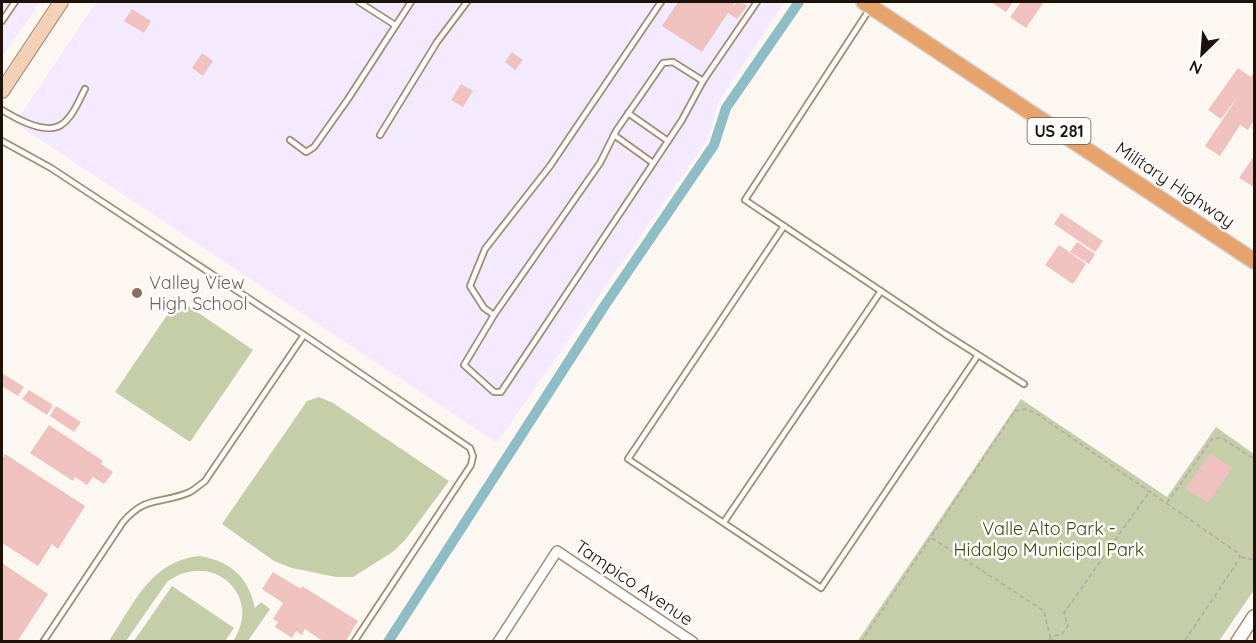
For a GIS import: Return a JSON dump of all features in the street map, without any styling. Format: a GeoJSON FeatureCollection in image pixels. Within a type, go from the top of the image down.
{"type":"FeatureCollection","features":[{"type":"Feature","properties":{"kind":"main road"},"geometry":{"type":"LineString","coordinates":[[3,86],[61,2]]}},
{"type":"Feature","properties":{"kind":"main road","name":"Military Highway"},"geometry":{"type":"LineString","coordinates":[[867,4],[1254,261]]}},
{"type":"Feature","properties":{"kind":"street","name":"Tampico Avenue"},"geometry":{"type":"LineString","coordinates":[[498,642],[557,551],[693,642]]}},
{"type":"Feature","properties":{"kind":"street"},"geometry":{"type":"LineString","coordinates":[[1238,642],[1254,616]]}},
{"type":"Feature","properties":{"kind":"lane"},"geometry":{"type":"LineString","coordinates":[[2,21],[15,2]]}},
{"type":"Feature","properties":{"kind":"lane"},"geometry":{"type":"LineString","coordinates":[[359,2],[395,25]]}},
{"type":"Feature","properties":{"kind":"lane"},"geometry":{"type":"LineString","coordinates":[[290,140],[306,152],[314,147],[411,2]]}},
{"type":"Feature","properties":{"kind":"lane"},"geometry":{"type":"LineString","coordinates":[[380,135],[437,42],[467,2]]}},
{"type":"Feature","properties":{"kind":"lane"},"geometry":{"type":"LineString","coordinates":[[494,315],[484,308],[470,286],[485,249],[550,166],[661,2]]}},
{"type":"Feature","properties":{"kind":"lane"},"geometry":{"type":"LineString","coordinates":[[703,81],[673,62],[663,63],[628,113],[600,163],[494,315],[464,365],[494,392],[501,392],[682,120],[703,81],[757,2]]}},
{"type":"Feature","properties":{"kind":"lane"},"geometry":{"type":"LineString","coordinates":[[867,4],[745,200],[1024,384]]}},
{"type":"Feature","properties":{"kind":"lane"},"geometry":{"type":"LineString","coordinates":[[2,110],[17,120],[34,125],[51,128],[59,126],[71,114],[85,89]]}},
{"type":"Feature","properties":{"kind":"lane"},"geometry":{"type":"LineString","coordinates":[[628,113],[668,141]]}},
{"type":"Feature","properties":{"kind":"lane"},"geometry":{"type":"LineString","coordinates":[[614,135],[653,163]]}},
{"type":"Feature","properties":{"kind":"lane"},"geometry":{"type":"LineString","coordinates":[[2,141],[51,168],[304,334],[470,448],[473,456],[471,465],[354,642]]}},
{"type":"Feature","properties":{"kind":"lane"},"geometry":{"type":"LineString","coordinates":[[784,226],[628,459],[821,588],[978,355]]}},
{"type":"Feature","properties":{"kind":"lane"},"geometry":{"type":"LineString","coordinates":[[724,522],[881,291]]}},
{"type":"Feature","properties":{"kind":"lane"},"geometry":{"type":"LineString","coordinates":[[43,642],[133,510],[157,500],[176,497],[192,491],[205,481],[304,334]]}},
{"type":"Feature","properties":{"kind":"path"},"geometry":{"type":"LineString","coordinates":[[861,642],[1016,411],[1024,409],[1036,413],[1238,553],[1240,557],[1254,560]]}},
{"type":"Feature","properties":{"kind":"path"},"geometry":{"type":"LineString","coordinates":[[1167,504],[1212,439],[1222,438],[1254,459]]}},
{"type":"Feature","properties":{"kind":"path"},"geometry":{"type":"LineString","coordinates":[[1050,638],[1062,634],[1068,626],[1064,613],[1149,492]]}},
{"type":"Feature","properties":{"kind":"path"},"geometry":{"type":"LineString","coordinates":[[931,537],[1044,611],[1049,642]]}},
{"type":"Feature","properties":{"kind":"path"},"geometry":{"type":"LineString","coordinates":[[1184,642],[1240,557]]}},
{"type":"Feature","properties":{"kind":"path"},"geometry":{"type":"LineString","coordinates":[[1050,638],[1055,642]]}},
{"type":"Feature","properties":{"kind":"shaded area"},"geometry":{"type":"Polygon","coordinates":[[[2,2],[40,2],[2,57],[2,2]]]}},
{"type":"Feature","properties":{"kind":"shaded area"},"geometry":{"type":"Polygon","coordinates":[[[96,2],[785,2],[718,103],[708,139],[497,443],[15,123],[96,2]]]}},
{"type":"Feature","properties":{"kind":"green space"},"geometry":{"type":"Polygon","coordinates":[[[178,299],[253,350],[190,442],[115,392],[178,299]]]}},
{"type":"Feature","properties":{"kind":"green space"},"geometry":{"type":"Polygon","coordinates":[[[319,397],[333,403],[449,481],[406,539],[394,551],[353,577],[336,577],[292,568],[274,561],[222,524],[307,401],[319,397]]]}},
{"type":"Feature","properties":{"kind":"green space","name":"Valle Alto Park - Hidalgo Municipal Park"},"geometry":{"type":"Polygon","coordinates":[[[1021,399],[1167,497],[1216,427],[1254,454],[1254,590],[1219,641],[857,642],[1021,399]]]}},
{"type":"Feature","properties":{"kind":"green space"},"geometry":{"type":"Polygon","coordinates":[[[200,556],[230,567],[248,588],[255,608],[261,602],[270,609],[248,641],[233,641],[241,624],[242,608],[237,593],[228,582],[215,574],[200,571],[184,573],[167,582],[126,641],[109,641],[145,586],[156,575],[168,566],[200,556]]]}},
{"type":"Feature","properties":{"kind":"green space"},"geometry":{"type":"Polygon","coordinates":[[[172,586],[234,628],[225,641],[134,641],[172,586]]]}},
{"type":"Feature","properties":{"kind":"building"},"geometry":{"type":"Polygon","coordinates":[[[678,2],[735,2],[732,8],[737,2],[741,2],[747,6],[737,19],[728,13],[702,52],[662,26],[678,2]]]}},
{"type":"Feature","properties":{"kind":"building"},"geometry":{"type":"Polygon","coordinates":[[[991,2],[1013,2],[1006,12],[991,2]]]}},
{"type":"Feature","properties":{"kind":"building"},"geometry":{"type":"Polygon","coordinates":[[[1021,2],[1044,2],[1026,28],[1010,17],[1021,2]]]}},
{"type":"Feature","properties":{"kind":"building"},"geometry":{"type":"Polygon","coordinates":[[[132,9],[151,21],[144,33],[124,21],[132,9]]]}},
{"type":"Feature","properties":{"kind":"building"},"geometry":{"type":"Polygon","coordinates":[[[512,52],[523,60],[515,70],[505,62],[512,52]]]}},
{"type":"Feature","properties":{"kind":"building"},"geometry":{"type":"Polygon","coordinates":[[[202,53],[213,61],[203,76],[192,68],[202,53]]]}},
{"type":"Feature","properties":{"kind":"building"},"geometry":{"type":"Polygon","coordinates":[[[1238,68],[1251,77],[1254,72],[1254,120],[1248,130],[1240,125],[1220,156],[1205,146],[1239,95],[1221,119],[1208,110],[1238,68]]]}},
{"type":"Feature","properties":{"kind":"building"},"geometry":{"type":"Polygon","coordinates":[[[461,84],[473,91],[463,107],[451,100],[461,84]]]}},
{"type":"Feature","properties":{"kind":"building"},"geometry":{"type":"Polygon","coordinates":[[[1254,156],[1254,187],[1239,178],[1254,156]]]}},
{"type":"Feature","properties":{"kind":"building"},"geometry":{"type":"Polygon","coordinates":[[[1061,213],[1103,241],[1095,252],[1054,224],[1061,213]]]}},
{"type":"Feature","properties":{"kind":"building"},"geometry":{"type":"Polygon","coordinates":[[[1077,242],[1095,254],[1089,264],[1070,252],[1077,242]]]}},
{"type":"Feature","properties":{"kind":"building"},"geometry":{"type":"Polygon","coordinates":[[[1059,245],[1086,264],[1073,284],[1045,265],[1059,245]]]}},
{"type":"Feature","properties":{"kind":"building"},"geometry":{"type":"Polygon","coordinates":[[[2,373],[24,387],[18,396],[2,386],[2,373]]]}},
{"type":"Feature","properties":{"kind":"building"},"geometry":{"type":"Polygon","coordinates":[[[29,390],[53,405],[47,415],[22,399],[29,390]]]}},
{"type":"Feature","properties":{"kind":"building"},"geometry":{"type":"Polygon","coordinates":[[[56,406],[81,422],[74,432],[50,416],[56,406]]]}},
{"type":"Feature","properties":{"kind":"building"},"geometry":{"type":"Polygon","coordinates":[[[49,425],[103,461],[101,464],[113,472],[104,484],[93,477],[87,485],[75,477],[73,481],[30,453],[49,425]]]}},
{"type":"Feature","properties":{"kind":"building"},"geometry":{"type":"Polygon","coordinates":[[[1210,453],[1232,468],[1208,503],[1186,489],[1210,453]]]}},
{"type":"Feature","properties":{"kind":"building"},"geometry":{"type":"Polygon","coordinates":[[[5,454],[85,506],[58,549],[52,544],[38,566],[2,543],[2,460],[5,454]]]}},
{"type":"Feature","properties":{"kind":"building"},"geometry":{"type":"Polygon","coordinates":[[[2,563],[48,594],[17,642],[2,642],[2,563]]]}},
{"type":"Feature","properties":{"kind":"building"},"geometry":{"type":"Polygon","coordinates":[[[273,572],[301,589],[302,586],[358,621],[345,642],[324,642],[305,629],[302,635],[296,631],[292,638],[275,627],[278,622],[273,619],[283,603],[262,589],[273,572]]]}},
{"type":"Feature","properties":{"kind":"waterway"},"geometry":{"type":"LineString","coordinates":[[388,642],[605,305],[714,145],[726,108],[799,2]]}},
{"type":"Feature","properties":{"kind":"place","name":"Valley View High School"},"geometry":{"type":"Point","coordinates":[137,293]}}]}
